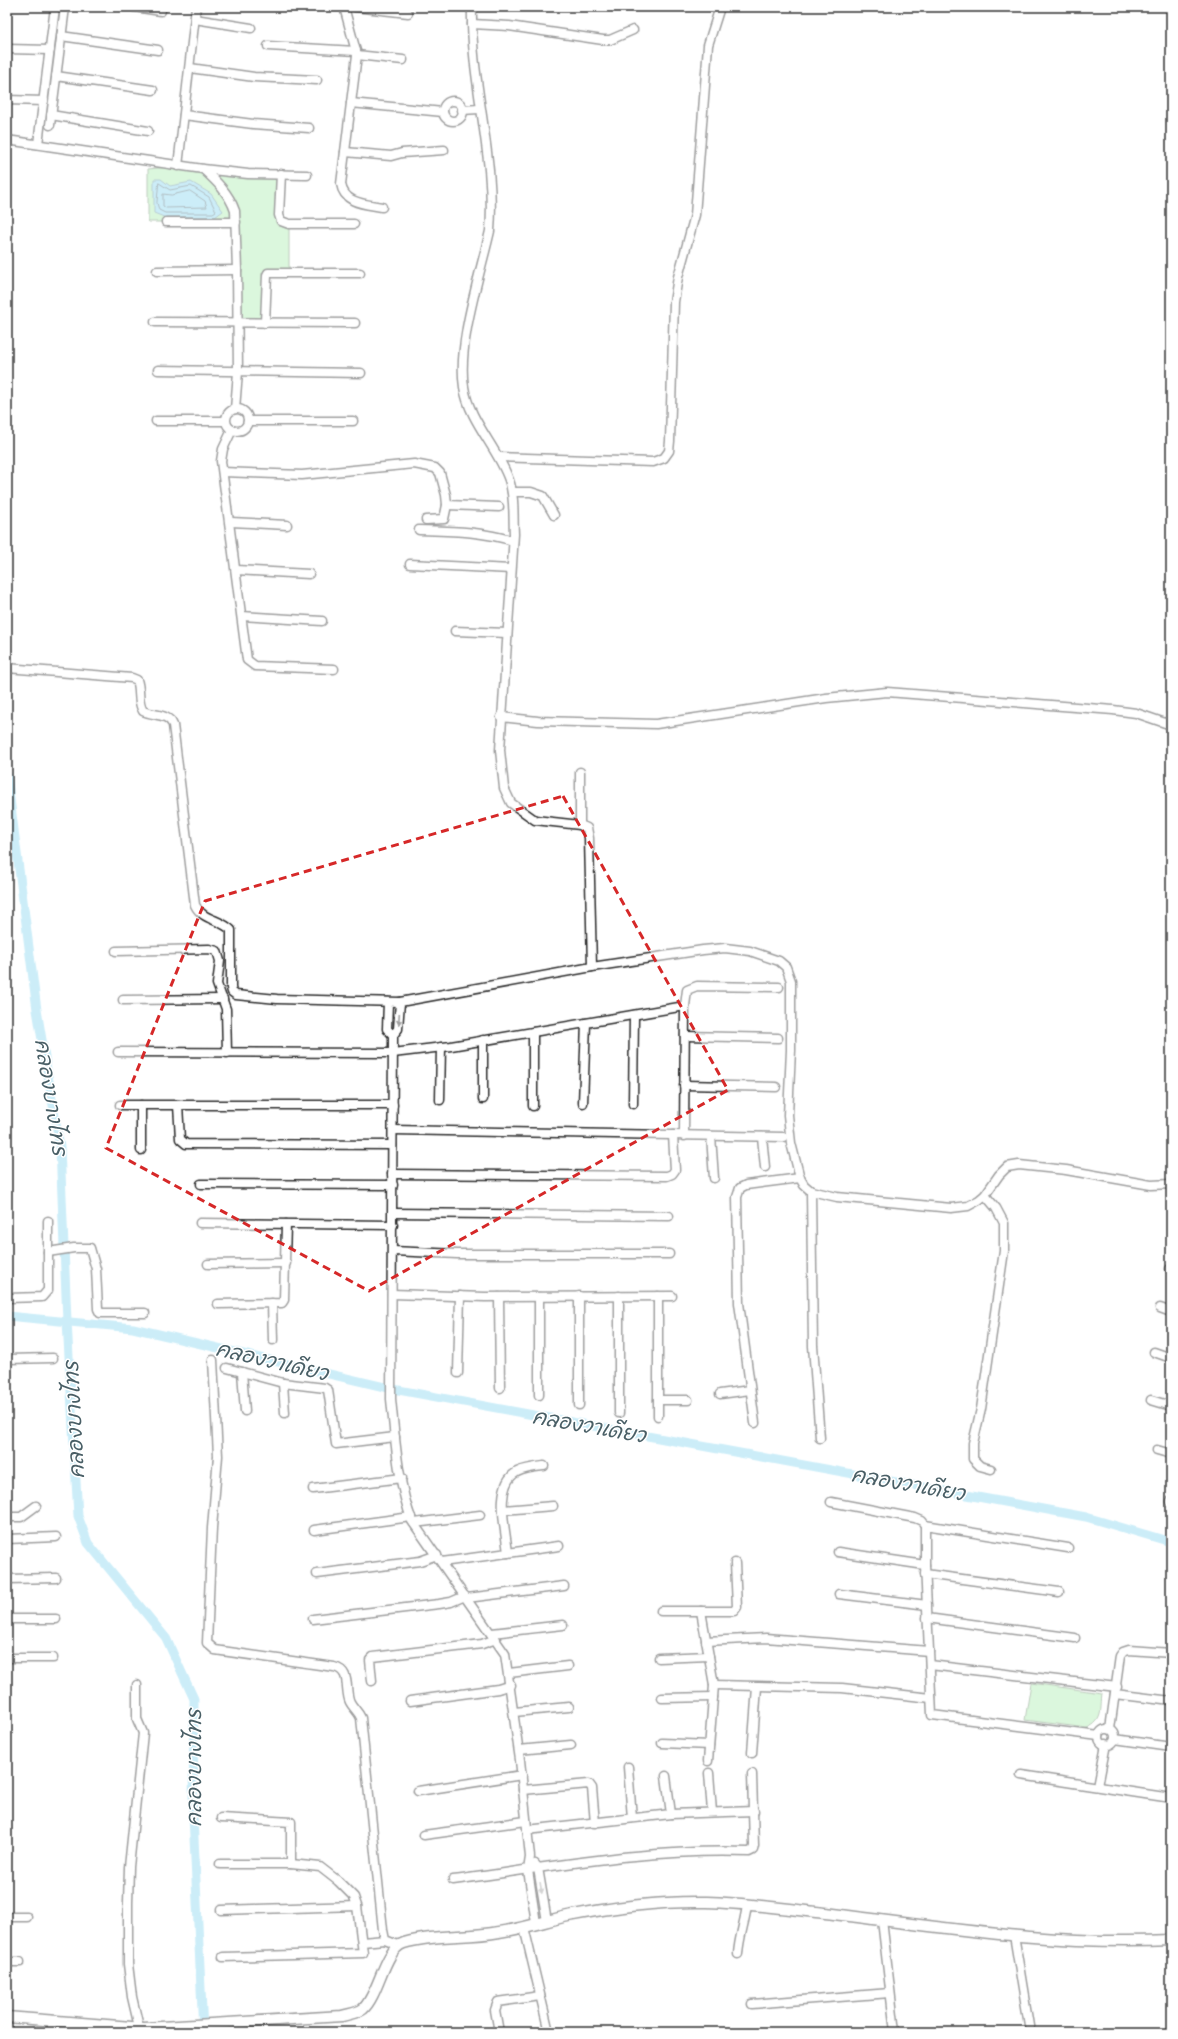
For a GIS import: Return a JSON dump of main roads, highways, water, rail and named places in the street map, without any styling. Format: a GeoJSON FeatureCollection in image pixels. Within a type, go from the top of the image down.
{"type":"FeatureCollection","features":[{"type":"Feature","properties":{"kind":"water"},"geometry":{"type":"Polygon","coordinates":[[[154,179],[161,179],[170,186],[191,182],[211,194],[223,211],[215,217],[164,217],[154,213],[154,179]]]}},
{"type":"Feature","properties":{"kind":"waterway","name":"คลองบางไทร"},"geometry":{"type":"LineString","coordinates":[[7,775],[37,1010],[60,1147],[67,1321],[78,1516],[88,1543],[166,1638],[194,1699],[193,1816],[203,2032]]}},
{"type":"Feature","properties":{"kind":"waterway","name":"คลองวาเดียว"},"geometry":{"type":"LineString","coordinates":[[7,1316],[133,1328],[393,1389],[1086,1517],[1171,1542]]}}]}
